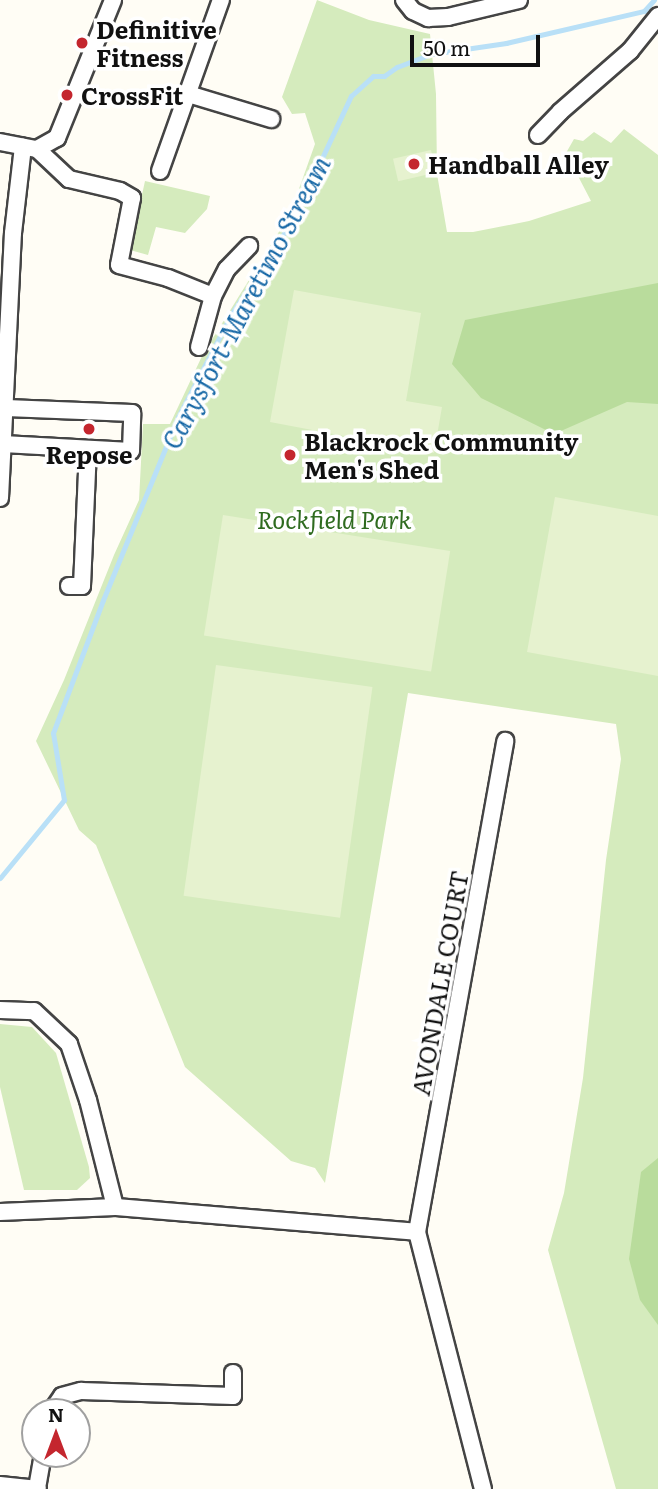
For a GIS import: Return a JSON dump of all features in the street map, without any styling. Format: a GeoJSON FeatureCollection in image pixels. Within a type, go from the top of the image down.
{"type":"FeatureCollection","features":[{"type":"Feature","properties":{"kind":"street"},"geometry":{"type":"LineString","coordinates":[[30,148],[58,138],[113,0]]}},
{"type":"Feature","properties":{"kind":"street"},"geometry":{"type":"LineString","coordinates":[[160,171],[221,0]]}},
{"type":"Feature","properties":{"kind":"street"},"geometry":{"type":"LineString","coordinates":[[404,0],[413,11],[428,18],[448,17],[519,0]]}},
{"type":"Feature","properties":{"kind":"street"},"geometry":{"type":"LineString","coordinates":[[538,135],[560,112],[630,51],[658,16]]}},
{"type":"Feature","properties":{"kind":"street"},"geometry":{"type":"LineString","coordinates":[[188,94],[271,119]]}},
{"type":"Feature","properties":{"kind":"street"},"geometry":{"type":"LineString","coordinates":[[0,142],[30,148],[69,179],[120,191],[132,198],[119,265],[168,278],[213,296]]}},
{"type":"Feature","properties":{"kind":"street"},"geometry":{"type":"LineString","coordinates":[[0,498],[13,233],[30,148]]}},
{"type":"Feature","properties":{"kind":"street"},"geometry":{"type":"LineString","coordinates":[[199,347],[213,296],[227,269],[249,246]]}},
{"type":"Feature","properties":{"kind":"street"},"geometry":{"type":"LineString","coordinates":[[4,444],[131,451],[132,413],[6,408]]}},
{"type":"Feature","properties":{"kind":"street"},"geometry":{"type":"LineString","coordinates":[[69,586],[82,586],[89,449]]}},
{"type":"Feature","properties":{"kind":"street","name":"AVONDALE COURT"},"geometry":{"type":"LineString","coordinates":[[483,1489],[417,1232],[505,741]]}},
{"type":"Feature","properties":{"kind":"street"},"geometry":{"type":"LineString","coordinates":[[0,1010],[34,1011],[69,1044],[88,1100],[115,1207]]}},
{"type":"Feature","properties":{"kind":"street"},"geometry":{"type":"LineString","coordinates":[[0,1212],[115,1207],[342,1228],[417,1232]]}},
{"type":"Feature","properties":{"kind":"street"},"geometry":{"type":"LineString","coordinates":[[61,1398],[81,1391],[233,1396],[233,1373]]}},
{"type":"Feature","properties":{"kind":"street"},"geometry":{"type":"LineString","coordinates":[[0,1485],[38,1488],[41,1468]]}},
{"type":"Feature","properties":{"kind":"green space","name":"Rockfield Park"},"geometry":{"type":"Polygon","coordinates":[[[317,0],[369,20],[430,34],[436,94],[437,174],[447,232],[473,232],[529,221],[591,201],[566,153],[574,139],[583,141],[594,132],[611,143],[624,129],[658,155],[658,1489],[616,1489],[548,1250],[564,1193],[583,1078],[606,860],[621,759],[616,724],[408,693],[325,1183],[315,1168],[291,1161],[185,1067],[96,845],[79,830],[36,741],[139,500],[143,424],[170,424],[203,354],[290,214],[315,144],[305,113],[292,114],[282,97],[317,0]]]}},
{"type":"Feature","properties":{"kind":"green space","name":"Handball Alley"},"geometry":{"type":"Polygon","coordinates":[[[431,150],[436,172],[398,181],[393,159],[431,150]]]}},
{"type":"Feature","properties":{"kind":"green space"},"geometry":{"type":"Polygon","coordinates":[[[145,181],[210,196],[207,209],[185,233],[156,227],[148,255],[130,250],[145,181]]]}},
{"type":"Feature","properties":{"kind":"green space"},"geometry":{"type":"Polygon","coordinates":[[[658,283],[658,404],[627,402],[554,434],[481,398],[452,364],[465,320],[658,283]]]}},
{"type":"Feature","properties":{"kind":"green space"},"geometry":{"type":"Polygon","coordinates":[[[294,290],[421,313],[406,401],[442,407],[434,453],[270,422],[294,290]]]}},
{"type":"Feature","properties":{"kind":"green space"},"geometry":{"type":"Polygon","coordinates":[[[555,497],[658,516],[658,676],[527,652],[555,497]]]}},
{"type":"Feature","properties":{"kind":"green space"},"geometry":{"type":"Polygon","coordinates":[[[223,515],[450,551],[431,671],[204,635],[223,515]]]}},
{"type":"Feature","properties":{"kind":"green space"},"geometry":{"type":"Polygon","coordinates":[[[216,665],[372,687],[340,918],[184,896],[216,665]]]}},
{"type":"Feature","properties":{"kind":"green space"},"geometry":{"type":"Polygon","coordinates":[[[0,1024],[32,1027],[56,1053],[89,1167],[90,1178],[77,1190],[24,1190],[0,1087],[0,1024]]]}},
{"type":"Feature","properties":{"kind":"green space"},"geometry":{"type":"Polygon","coordinates":[[[658,1158],[658,1325],[640,1300],[629,1259],[641,1172],[658,1158]]]}},
{"type":"Feature","properties":{"kind":"waterway","name":"Carysfort-Maretimo Stream"},"geometry":{"type":"LineString","coordinates":[[0,878],[64,800],[53,733],[103,600],[178,417],[232,313],[294,218],[351,96],[373,76],[384,76],[397,67],[431,54],[506,43],[644,11],[654,0]]}},
{"type":"Feature","properties":{"kind":"place","name":"Definitive Fitness"},"geometry":{"type":"Point","coordinates":[82,43]}},
{"type":"Feature","properties":{"kind":"place","name":"CrossFit"},"geometry":{"type":"Point","coordinates":[67,95]}},
{"type":"Feature","properties":{"kind":"place","name":"Handball Alley"},"geometry":{"type":"Point","coordinates":[414,164]}},
{"type":"Feature","properties":{"kind":"place","name":"Repose"},"geometry":{"type":"Point","coordinates":[89,429]}},
{"type":"Feature","properties":{"kind":"place","name":"Blackrock Community Men's Shed"},"geometry":{"type":"Point","coordinates":[290,455]}}]}
